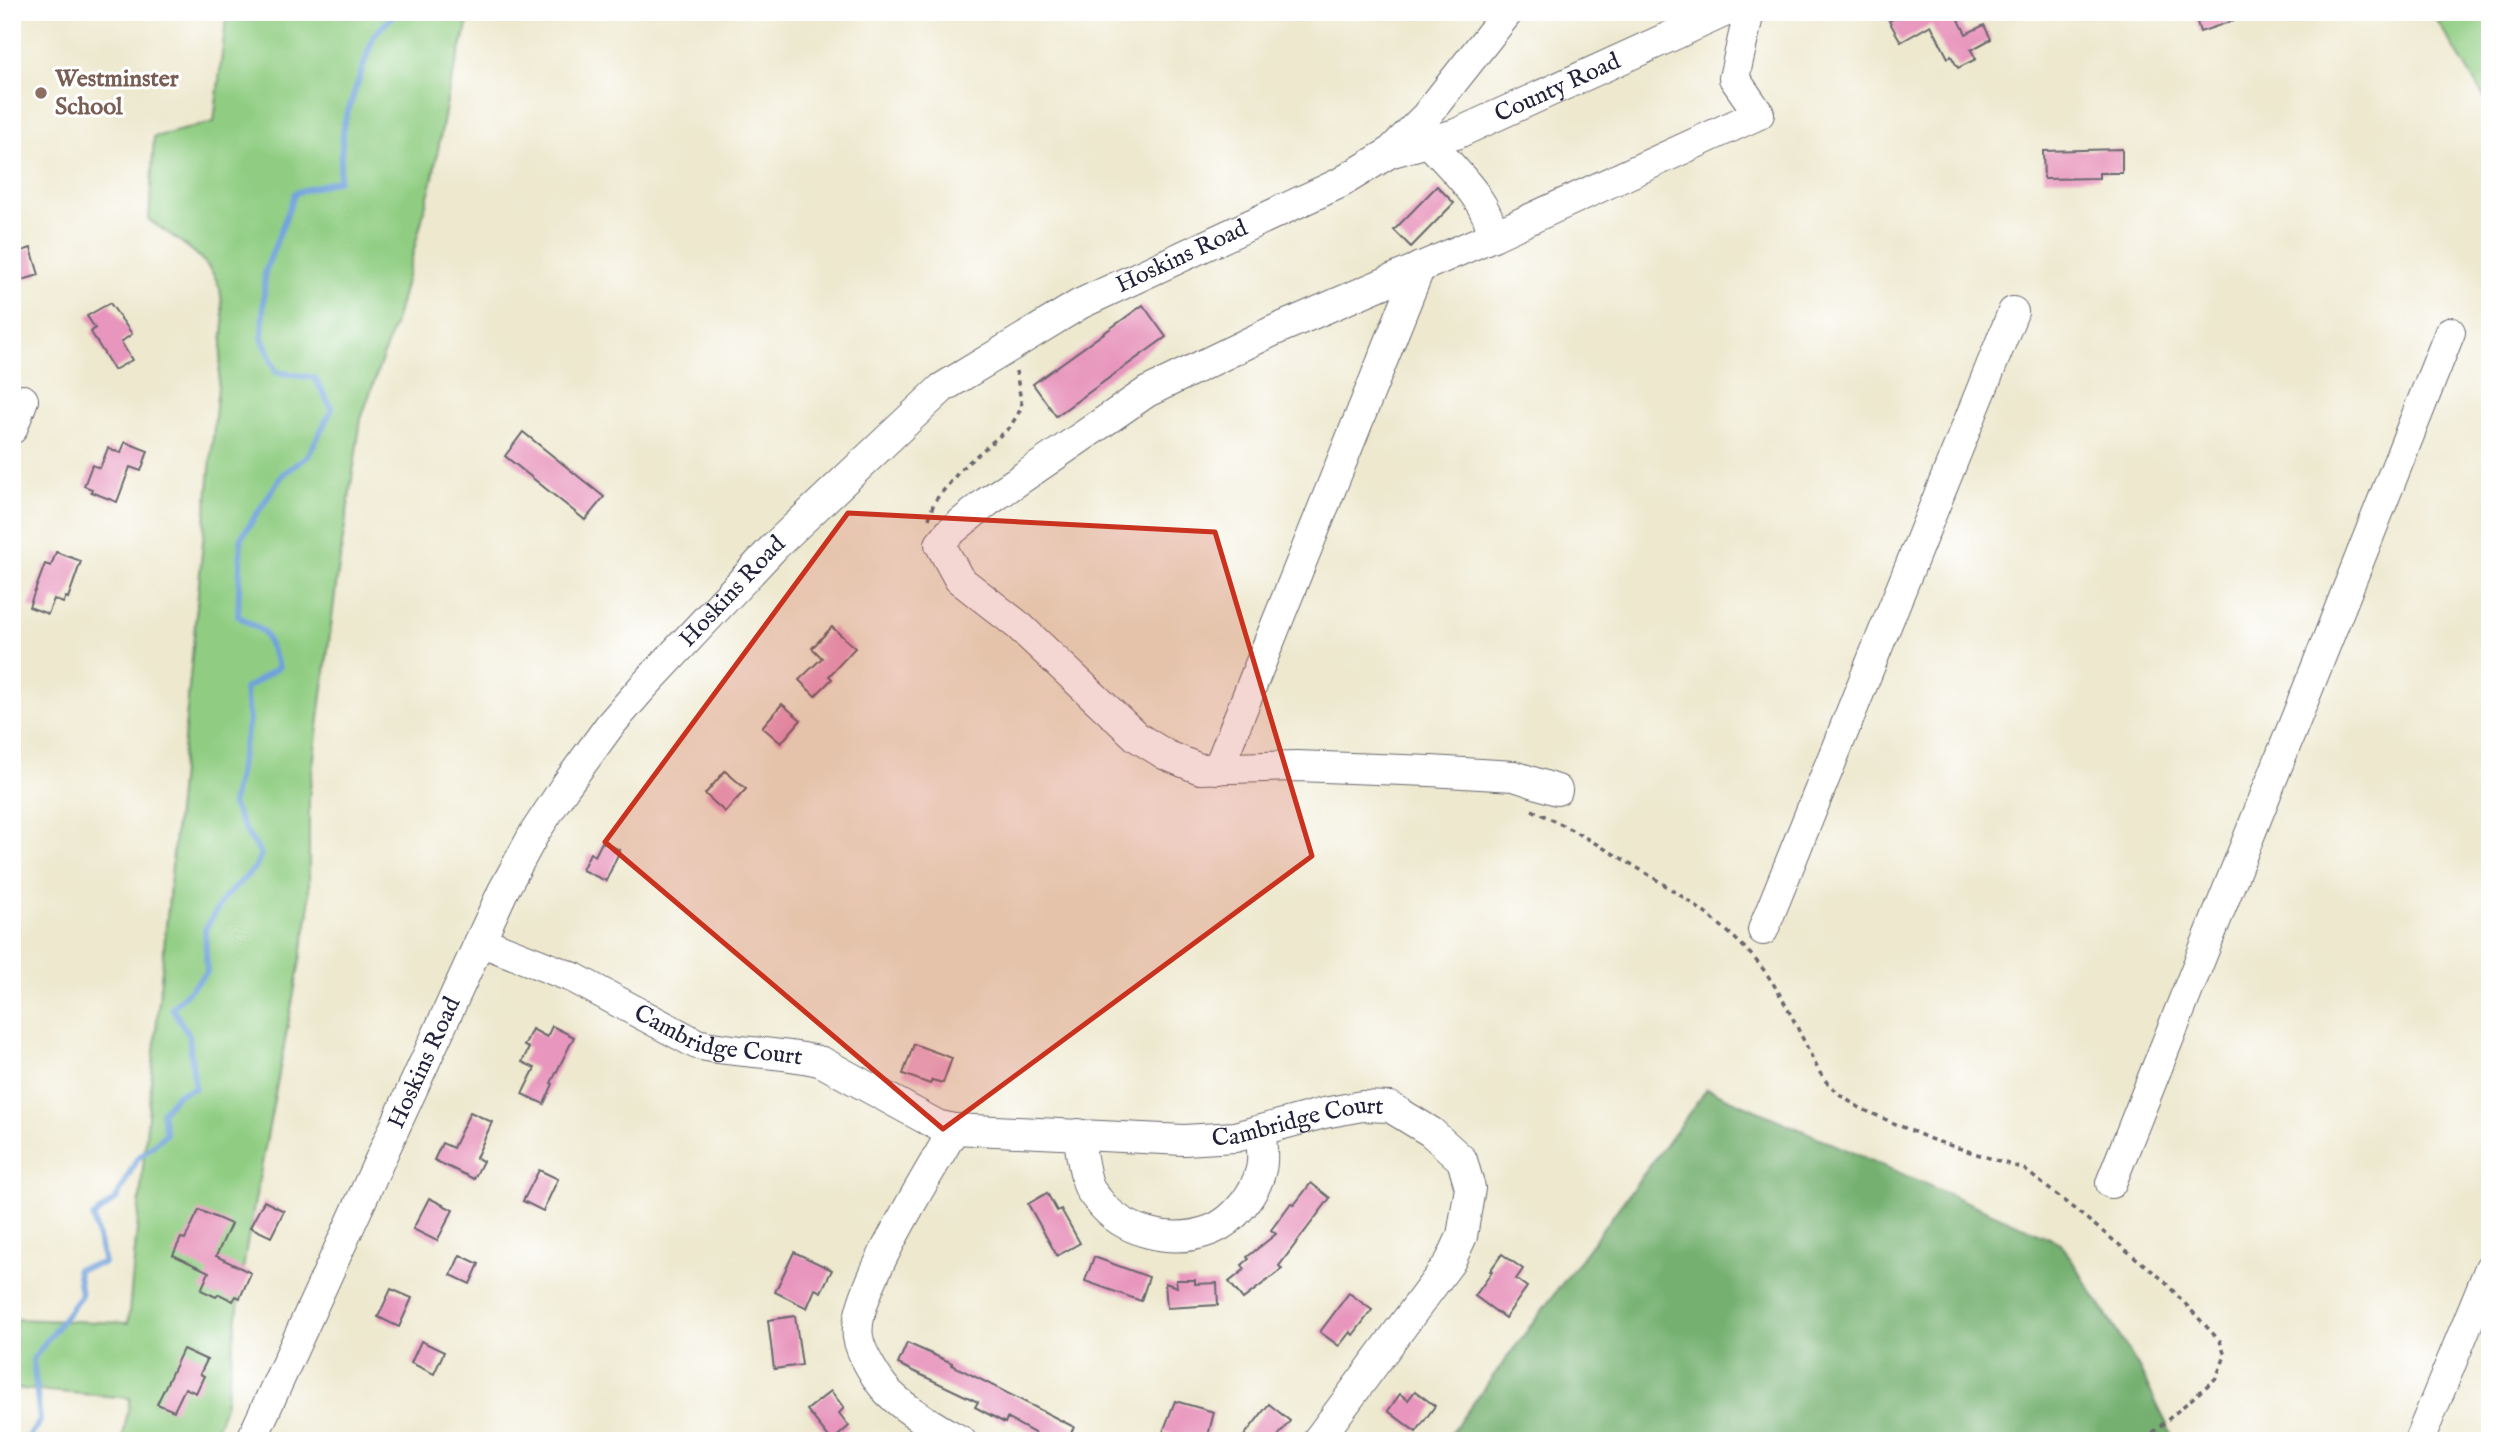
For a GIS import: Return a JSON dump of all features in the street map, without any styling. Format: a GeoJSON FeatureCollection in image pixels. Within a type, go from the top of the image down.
{"type":"FeatureCollection","features":[{"type":"Feature","properties":{"kind":"street","name":"Hoskins Road"},"geometry":{"type":"LineString","coordinates":[[251,1441],[503,891],[535,832],[564,788],[642,688],[775,546],[942,388],[1080,304],[1340,183],[1389,153],[1426,116],[1508,12]]}},
{"type":"Feature","properties":{"kind":"street","name":"County Road"},"geometry":{"type":"LineString","coordinates":[[1389,153],[1455,134],[1724,12]]}},
{"type":"Feature","properties":{"kind":"street"},"geometry":{"type":"LineString","coordinates":[[1557,790],[1514,776],[1466,773],[1297,766],[1200,769],[1166,755],[1138,737],[1019,626],[959,579],[940,544],[950,532],[987,502],[1147,392],[1273,331],[1493,236],[1759,114],[1734,78],[1749,12]]}},
{"type":"Feature","properties":{"kind":"street"},"geometry":{"type":"LineString","coordinates":[[1429,142],[1472,192],[1491,223],[1493,236]]}},
{"type":"Feature","properties":{"kind":"street"},"geometry":{"type":"LineString","coordinates":[[1218,769],[1420,267]]}},
{"type":"Feature","properties":{"kind":"street"},"geometry":{"type":"LineString","coordinates":[[1763,930],[2013,312]]}},
{"type":"Feature","properties":{"kind":"street"},"geometry":{"type":"LineString","coordinates":[[2111,1183],[2450,332]]}},
{"type":"Feature","properties":{"kind":"street"},"geometry":{"type":"LineString","coordinates":[[12,429],[23,400]]}},
{"type":"Feature","properties":{"kind":"street","name":"Cambridge Court"},"geometry":{"type":"LineString","coordinates":[[480,941],[575,978],[697,1044],[822,1062],[937,1125],[954,1129],[1184,1140],[1235,1137],[1324,1113],[1362,1106],[1390,1107],[1431,1132],[1462,1160],[1469,1188],[1462,1236],[1450,1262],[1317,1441]]}},
{"type":"Feature","properties":{"kind":"street"},"geometry":{"type":"LineString","coordinates":[[954,1129],[874,1273],[859,1309],[858,1337],[868,1363],[889,1393],[941,1431],[961,1441]]}},
{"type":"Feature","properties":{"kind":"street"},"geometry":{"type":"LineString","coordinates":[[1078,1134],[1089,1188],[1106,1211],[1135,1229],[1169,1236],[1212,1230],[1246,1202],[1262,1169],[1261,1131]]}},
{"type":"Feature","properties":{"kind":"street"},"geometry":{"type":"LineString","coordinates":[[2418,1441],[2490,1268]]}},
{"type":"Feature","properties":{"kind":"path"},"geometry":{"type":"LineString","coordinates":[[926,527],[934,502],[962,468],[1010,427],[1022,407],[1012,345]]}},
{"type":"Feature","properties":{"kind":"path"},"geometry":{"type":"LineString","coordinates":[[1525,806],[1559,822],[1663,883],[1721,926],[1760,965],[1780,995],[1820,1073],[1844,1098],[1930,1139],[2024,1169],[2161,1278],[2220,1341],[2225,1356],[2216,1378],[2143,1441]]}},
{"type":"Feature","properties":{"kind":"highlighted area"},"geometry":{"type":"Polygon","coordinates":[[[848,513],[1215,532],[1312,856],[943,1129],[605,842],[848,513]]]}},
{"type":"Feature","properties":{"kind":"green space"},"geometry":{"type":"Polygon","coordinates":[[[227,12],[471,12],[449,90],[433,177],[396,319],[361,419],[309,796],[309,913],[246,1249],[225,1406],[212,1441],[122,1441],[130,1398],[12,1388],[12,1319],[128,1323],[224,323],[220,289],[208,267],[190,249],[149,220],[154,137],[214,122],[227,12]]]}},
{"type":"Feature","properties":{"kind":"green space"},"geometry":{"type":"Polygon","coordinates":[[[2432,12],[2490,12],[2490,107],[2432,12]]]}},
{"type":"Feature","properties":{"kind":"green space"},"geometry":{"type":"Polygon","coordinates":[[[1707,1089],[2061,1243],[2138,1366],[2175,1441],[1445,1441],[1707,1089]]]}},
{"type":"Feature","properties":{"kind":"building"},"geometry":{"type":"Polygon","coordinates":[[[1906,12],[1955,12],[1966,34],[1984,25],[1991,39],[1971,50],[1976,59],[1958,68],[1951,56],[1948,58],[1931,25],[1901,42],[1889,21],[1906,12]]]}},
{"type":"Feature","properties":{"kind":"building"},"geometry":{"type":"Polygon","coordinates":[[[2194,12],[2250,12],[2250,15],[2200,32],[2194,12]]]}},
{"type":"Feature","properties":{"kind":"building"},"geometry":{"type":"Polygon","coordinates":[[[2122,149],[2122,173],[2099,173],[2099,178],[2044,179],[2043,151],[2122,149]]]}},
{"type":"Feature","properties":{"kind":"building"},"geometry":{"type":"Polygon","coordinates":[[[1437,186],[1454,203],[1411,247],[1394,230],[1437,186]]]}},
{"type":"Feature","properties":{"kind":"building"},"geometry":{"type":"Polygon","coordinates":[[[31,248],[39,275],[12,283],[12,254],[31,248]]]}},
{"type":"Feature","properties":{"kind":"building"},"geometry":{"type":"Polygon","coordinates":[[[110,303],[132,334],[121,342],[132,360],[114,370],[91,332],[95,328],[87,316],[110,303]]]}},
{"type":"Feature","properties":{"kind":"building"},"geometry":{"type":"Polygon","coordinates":[[[1143,305],[1166,337],[1056,416],[1033,384],[1143,305]]]}},
{"type":"Feature","properties":{"kind":"building"},"geometry":{"type":"Polygon","coordinates":[[[523,432],[604,497],[585,520],[505,456],[523,432]]]}},
{"type":"Feature","properties":{"kind":"building"},"geometry":{"type":"Polygon","coordinates":[[[125,442],[148,451],[141,471],[130,467],[117,502],[91,492],[92,489],[84,486],[92,465],[100,468],[108,448],[121,453],[125,442]]]}},
{"type":"Feature","properties":{"kind":"building"},"geometry":{"type":"Polygon","coordinates":[[[56,552],[81,561],[68,598],[66,597],[63,603],[54,599],[48,614],[29,607],[45,564],[51,566],[56,552]]]}},
{"type":"Feature","properties":{"kind":"building"},"geometry":{"type":"Polygon","coordinates":[[[832,627],[855,648],[829,676],[832,679],[815,696],[799,680],[822,658],[812,648],[832,627]]]}},
{"type":"Feature","properties":{"kind":"building"},"geometry":{"type":"Polygon","coordinates":[[[782,704],[801,720],[781,743],[762,727],[782,704]]]}},
{"type":"Feature","properties":{"kind":"building"},"geometry":{"type":"Polygon","coordinates":[[[725,771],[746,789],[725,812],[705,794],[725,771]]]}},
{"type":"Feature","properties":{"kind":"building"},"geometry":{"type":"Polygon","coordinates":[[[602,842],[620,850],[606,881],[582,870],[590,853],[595,856],[602,842]]]}},
{"type":"Feature","properties":{"kind":"building"},"geometry":{"type":"Polygon","coordinates":[[[552,1026],[574,1037],[551,1083],[553,1084],[544,1104],[522,1094],[535,1068],[522,1062],[529,1048],[524,1046],[532,1029],[547,1037],[552,1026]]]}},
{"type":"Feature","properties":{"kind":"building"},"geometry":{"type":"Polygon","coordinates":[[[914,1044],[952,1058],[943,1083],[932,1080],[930,1084],[903,1074],[914,1044]]]}},
{"type":"Feature","properties":{"kind":"building"},"geometry":{"type":"Polygon","coordinates":[[[470,1112],[492,1122],[476,1158],[483,1161],[474,1179],[434,1160],[442,1143],[453,1148],[470,1112]]]}},
{"type":"Feature","properties":{"kind":"building"},"geometry":{"type":"Polygon","coordinates":[[[539,1170],[558,1179],[543,1211],[523,1201],[539,1170]]]}},
{"type":"Feature","properties":{"kind":"building"},"geometry":{"type":"Polygon","coordinates":[[[1311,1183],[1330,1198],[1279,1266],[1282,1269],[1243,1299],[1229,1282],[1245,1269],[1242,1265],[1249,1259],[1247,1257],[1276,1234],[1271,1230],[1291,1203],[1294,1205],[1311,1183]]]}},
{"type":"Feature","properties":{"kind":"building"},"geometry":{"type":"Polygon","coordinates":[[[1047,1193],[1057,1211],[1061,1209],[1080,1243],[1057,1256],[1028,1204],[1047,1193]]]}},
{"type":"Feature","properties":{"kind":"building"},"geometry":{"type":"Polygon","coordinates":[[[429,1198],[453,1210],[437,1241],[413,1229],[429,1198]]]}},
{"type":"Feature","properties":{"kind":"building"},"geometry":{"type":"Polygon","coordinates":[[[264,1201],[284,1211],[271,1237],[250,1227],[264,1201]]]}},
{"type":"Feature","properties":{"kind":"building"},"geometry":{"type":"Polygon","coordinates":[[[199,1210],[231,1224],[216,1256],[251,1273],[240,1298],[236,1296],[233,1301],[201,1290],[209,1272],[173,1255],[181,1238],[185,1239],[199,1210]]]}},
{"type":"Feature","properties":{"kind":"building"},"geometry":{"type":"Polygon","coordinates":[[[794,1252],[832,1270],[821,1292],[815,1289],[807,1308],[775,1292],[794,1252]]]}},
{"type":"Feature","properties":{"kind":"building"},"geometry":{"type":"Polygon","coordinates":[[[1502,1254],[1523,1269],[1516,1279],[1527,1287],[1505,1318],[1475,1296],[1502,1254]]]}},
{"type":"Feature","properties":{"kind":"building"},"geometry":{"type":"Polygon","coordinates":[[[460,1255],[479,1264],[470,1284],[451,1275],[460,1255]]]}},
{"type":"Feature","properties":{"kind":"building"},"geometry":{"type":"Polygon","coordinates":[[[1094,1257],[1149,1277],[1141,1301],[1085,1281],[1094,1257]]]}},
{"type":"Feature","properties":{"kind":"building"},"geometry":{"type":"Polygon","coordinates":[[[1176,1280],[1195,1280],[1195,1284],[1217,1283],[1218,1305],[1167,1308],[1165,1283],[1177,1287],[1176,1280]]]}},
{"type":"Feature","properties":{"kind":"building"},"geometry":{"type":"Polygon","coordinates":[[[391,1289],[412,1298],[399,1327],[378,1317],[391,1289]]]}},
{"type":"Feature","properties":{"kind":"building"},"geometry":{"type":"Polygon","coordinates":[[[1349,1293],[1372,1310],[1353,1335],[1350,1332],[1339,1346],[1320,1332],[1349,1293]]]}},
{"type":"Feature","properties":{"kind":"building"},"geometry":{"type":"Polygon","coordinates":[[[795,1316],[802,1365],[774,1369],[768,1320],[795,1316]]]}},
{"type":"Feature","properties":{"kind":"building"},"geometry":{"type":"Polygon","coordinates":[[[421,1341],[444,1352],[434,1374],[411,1363],[421,1341]]]}},
{"type":"Feature","properties":{"kind":"building"},"geometry":{"type":"Polygon","coordinates":[[[907,1343],[952,1363],[1074,1427],[1067,1441],[1035,1441],[1038,1435],[1007,1418],[1005,1423],[975,1407],[978,1402],[898,1364],[907,1343]]]}},
{"type":"Feature","properties":{"kind":"building"},"geometry":{"type":"Polygon","coordinates":[[[183,1349],[207,1360],[200,1374],[204,1376],[196,1393],[185,1388],[174,1411],[157,1404],[183,1349]]]}},
{"type":"Feature","properties":{"kind":"building"},"geometry":{"type":"Polygon","coordinates":[[[831,1391],[844,1408],[839,1413],[849,1426],[832,1441],[807,1410],[831,1391]]]}},
{"type":"Feature","properties":{"kind":"building"},"geometry":{"type":"Polygon","coordinates":[[[1415,1391],[1435,1406],[1416,1432],[1388,1411],[1400,1394],[1408,1400],[1415,1391]]]}},
{"type":"Feature","properties":{"kind":"building"},"geometry":{"type":"Polygon","coordinates":[[[1175,1401],[1214,1412],[1207,1440],[1163,1432],[1175,1401]]]}},
{"type":"Feature","properties":{"kind":"building"},"geometry":{"type":"Polygon","coordinates":[[[1269,1404],[1290,1421],[1274,1441],[1240,1441],[1269,1404]]]}},
{"type":"Feature","properties":{"kind":"waterway"},"geometry":{"type":"LineString","coordinates":[[26,1441],[40,1421],[33,1359],[81,1295],[77,1269],[104,1263],[93,1217],[116,1199],[137,1159],[166,1134],[162,1112],[178,1094],[195,1088],[189,1035],[172,1008],[207,972],[205,929],[225,897],[255,868],[261,854],[232,804],[249,721],[245,689],[279,667],[264,632],[238,616],[241,538],[283,474],[308,456],[332,409],[315,378],[276,372],[262,337],[265,272],[295,193],[339,180],[344,123],[374,35],[397,12]]}},
{"type":"Feature","properties":{"kind":"place","name":"Westminster School"},"geometry":{"type":"Point","coordinates":[41,93]}}]}
